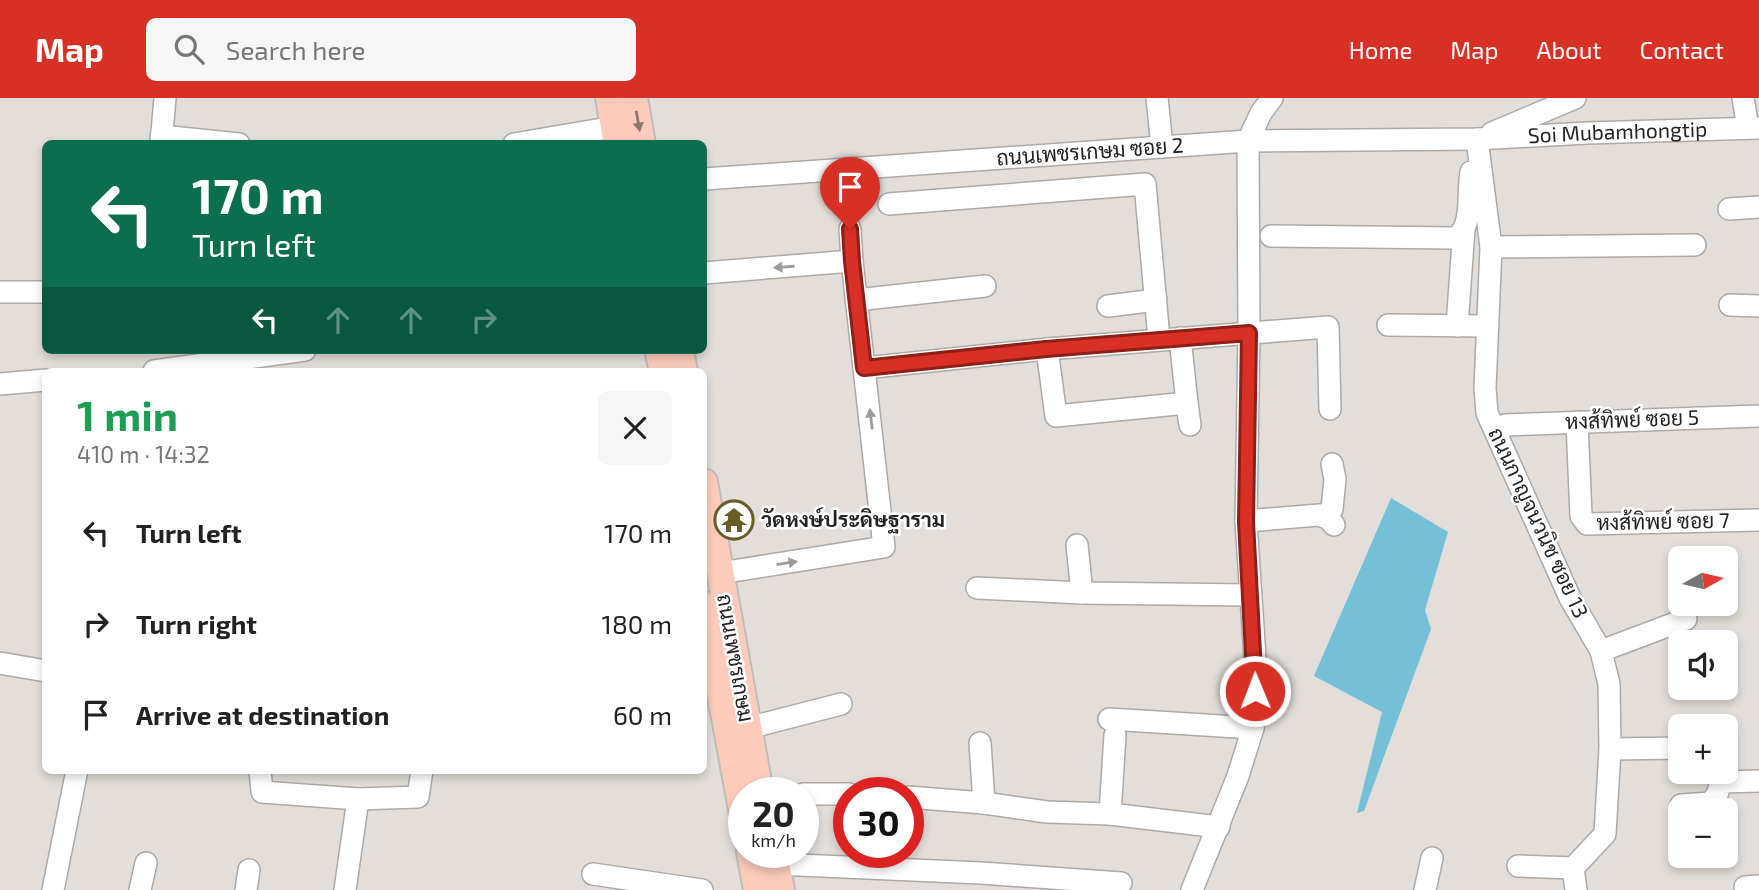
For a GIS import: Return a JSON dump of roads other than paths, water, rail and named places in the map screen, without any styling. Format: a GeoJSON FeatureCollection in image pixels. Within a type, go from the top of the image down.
{"type":"FeatureCollection","features":[{"type":"Feature","properties":{"kind":"main road"},"geometry":{"type":"LineString","coordinates":[[609,98],[616,135]]}},
{"type":"Feature","properties":{"kind":"main road"},"geometry":{"type":"LineString","coordinates":[[634,98],[641,140]]}},
{"type":"Feature","properties":{"kind":"main road","name":"ถนนเพชรเกษม"},"geometry":{"type":"LineString","coordinates":[[707,499],[720,573],[741,777]]}},
{"type":"Feature","properties":{"kind":"main road","name":"ถนนเพชรเกษม"},"geometry":{"type":"LineString","coordinates":[[707,642],[710,679],[738,730],[754,777]]}},
{"type":"Feature","properties":{"kind":"main road"},"geometry":{"type":"LineString","coordinates":[[753,868],[757,890]]}},
{"type":"Feature","properties":{"kind":"street"},"geometry":{"type":"LineString","coordinates":[[161,140],[165,98]]}},
{"type":"Feature","properties":{"kind":"street"},"geometry":{"type":"LineString","coordinates":[[1157,98],[1145,184],[1156,300],[1188,403],[1190,425]]}},
{"type":"Feature","properties":{"kind":"street"},"geometry":{"type":"LineString","coordinates":[[1192,890],[1219,827],[1253,728],[1255,658],[1246,522],[1248,141],[1261,113],[1272,98]]}},
{"type":"Feature","properties":{"kind":"street"},"geometry":{"type":"LineString","coordinates":[[1477,139],[1575,98]]}},
{"type":"Feature","properties":{"kind":"street"},"geometry":{"type":"LineString","coordinates":[[1582,98],[1587,133]]}},
{"type":"Feature","properties":{"kind":"street"},"geometry":{"type":"LineString","coordinates":[[1743,98],[1754,128]]}},
{"type":"Feature","properties":{"kind":"street","name":"Soi Mubamhongtip"},"geometry":{"type":"LineString","coordinates":[[1477,139],[1754,128]]}},
{"type":"Feature","properties":{"kind":"street"},"geometry":{"type":"LineString","coordinates":[[559,140],[616,135]]}},
{"type":"Feature","properties":{"kind":"street","name":"ถนนเพชรเกษม ซอย 2"},"geometry":{"type":"LineString","coordinates":[[707,179],[1248,141],[1477,139]]}},
{"type":"Feature","properties":{"kind":"street","name":"ถนนกาญจนวนิช ซอย 13"},"geometry":{"type":"LineString","coordinates":[[1477,139],[1491,247],[1485,388],[1487,413],[1570,598],[1601,651],[1609,684],[1610,749],[1605,834],[1573,868]]}},
{"type":"Feature","properties":{"kind":"street"},"geometry":{"type":"LineString","coordinates":[[1457,326],[1471,172],[1481,171]]}},
{"type":"Feature","properties":{"kind":"street"},"geometry":{"type":"LineString","coordinates":[[889,204],[1145,184]]}},
{"type":"Feature","properties":{"kind":"street"},"geometry":{"type":"LineString","coordinates":[[1729,209],[1759,207]]}},
{"type":"Feature","properties":{"kind":"street"},"geometry":{"type":"LineString","coordinates":[[720,573],[884,547],[850,229]]}},
{"type":"Feature","properties":{"kind":"street"},"geometry":{"type":"LineString","coordinates":[[1271,236],[1450,239],[1459,237],[1464,229]]}},
{"type":"Feature","properties":{"kind":"street"},"geometry":{"type":"LineString","coordinates":[[1491,247],[1695,245]]}},
{"type":"Feature","properties":{"kind":"street"},"geometry":{"type":"LineString","coordinates":[[707,273],[852,261]]}},
{"type":"Feature","properties":{"kind":"street"},"geometry":{"type":"LineString","coordinates":[[856,300],[985,285]]}},
{"type":"Feature","properties":{"kind":"street"},"geometry":{"type":"LineString","coordinates":[[0,292],[42,292]]}},
{"type":"Feature","properties":{"kind":"street"},"geometry":{"type":"LineString","coordinates":[[1108,306],[1156,300]]}},
{"type":"Feature","properties":{"kind":"street"},"geometry":{"type":"LineString","coordinates":[[1730,305],[1759,306]]}},
{"type":"Feature","properties":{"kind":"street"},"geometry":{"type":"LineString","coordinates":[[1388,325],[1488,326]]}},
{"type":"Feature","properties":{"kind":"street"},"geometry":{"type":"LineString","coordinates":[[864,368],[1170,338],[1328,327],[1330,409]]}},
{"type":"Feature","properties":{"kind":"street"},"geometry":{"type":"LineString","coordinates":[[1046,349],[1056,416],[1188,403]]}},
{"type":"Feature","properties":{"kind":"street"},"geometry":{"type":"LineString","coordinates":[[166,368],[269,354]]}},
{"type":"Feature","properties":{"kind":"street"},"geometry":{"type":"LineString","coordinates":[[0,384],[42,380]]}},
{"type":"Feature","properties":{"kind":"street","name":"หงส้ทิพย์ ซอย 5"},"geometry":{"type":"LineString","coordinates":[[1505,425],[1759,416]]}},
{"type":"Feature","properties":{"kind":"street","name":"หงส้ทิพย์ ซอย 7"},"geometry":{"type":"LineString","coordinates":[[1577,422],[1581,516],[1587,524],[1759,520]]}},
{"type":"Feature","properties":{"kind":"street"},"geometry":{"type":"LineString","coordinates":[[1246,522],[1305,516],[1328,521],[1335,479],[1332,464]]}},
{"type":"Feature","properties":{"kind":"street"},"geometry":{"type":"LineString","coordinates":[[1077,545],[1082,593]]}},
{"type":"Feature","properties":{"kind":"street"},"geometry":{"type":"LineString","coordinates":[[977,588],[1082,593],[1251,595]]}},
{"type":"Feature","properties":{"kind":"street"},"geometry":{"type":"LineString","coordinates":[[1601,651],[1686,619]]}},
{"type":"Feature","properties":{"kind":"street"},"geometry":{"type":"LineString","coordinates":[[0,663],[42,670]]}},
{"type":"Feature","properties":{"kind":"street"},"geometry":{"type":"LineString","coordinates":[[738,730],[841,704]]}},
{"type":"Feature","properties":{"kind":"street"},"geometry":{"type":"LineString","coordinates":[[1110,814],[1112,727],[1253,728]]}},
{"type":"Feature","properties":{"kind":"street"},"geometry":{"type":"LineString","coordinates":[[980,743],[984,803]]}},
{"type":"Feature","properties":{"kind":"street"},"geometry":{"type":"LineString","coordinates":[[1610,749],[1668,748]]}},
{"type":"Feature","properties":{"kind":"street"},"geometry":{"type":"LineString","coordinates":[[53,890],[76,774]]}},
{"type":"Feature","properties":{"kind":"street"},"geometry":{"type":"LineString","coordinates":[[260,774],[262,792],[358,799],[418,797],[421,774]]}},
{"type":"Feature","properties":{"kind":"street"},"geometry":{"type":"LineString","coordinates":[[1714,798],[1721,782],[1759,781]]}},
{"type":"Feature","properties":{"kind":"street"},"geometry":{"type":"LineString","coordinates":[[924,798],[984,803],[1047,813],[1110,814],[1219,827]]}},
{"type":"Feature","properties":{"kind":"street"},"geometry":{"type":"LineString","coordinates":[[345,890],[358,799]]}},
{"type":"Feature","properties":{"kind":"street"},"geometry":{"type":"LineString","coordinates":[[1425,890],[1432,858]]}},
{"type":"Feature","properties":{"kind":"street"},"geometry":{"type":"LineString","coordinates":[[140,890],[146,863]]}},
{"type":"Feature","properties":{"kind":"street"},"geometry":{"type":"LineString","coordinates":[[1518,866],[1573,868],[1576,890]]}},
{"type":"Feature","properties":{"kind":"street"},"geometry":{"type":"LineString","coordinates":[[777,869],[981,873],[1121,883]]}},
{"type":"Feature","properties":{"kind":"street"},"geometry":{"type":"LineString","coordinates":[[593,874],[702,890]]}},
{"type":"Feature","properties":{"kind":"water"},"geometry":{"type":"Polygon","coordinates":[[[1391,498],[1448,532],[1425,610],[1431,629],[1364,811],[1357,813],[1382,712],[1314,676],[1391,498]]]}},
{"type":"Feature","properties":{"kind":"place","name":"วัดหงษ์ประดิษฐาราม"},"geometry":{"type":"Point","coordinates":[734,520]}}]}
